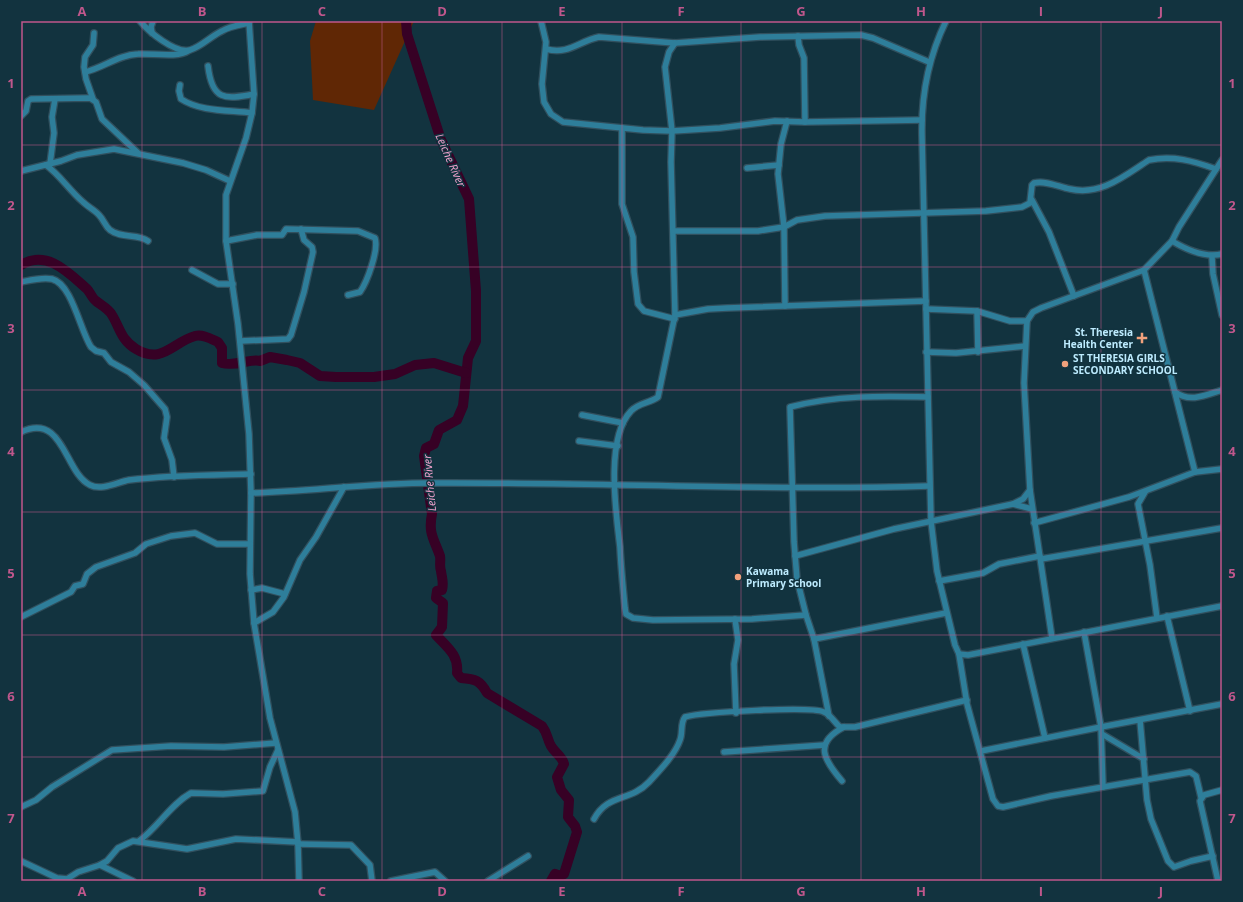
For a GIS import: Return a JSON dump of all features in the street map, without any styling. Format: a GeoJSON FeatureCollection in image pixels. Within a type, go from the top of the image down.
{"type":"FeatureCollection","features":[{"type":"Feature","properties":{"kind":"street"},"geometry":{"type":"LineString","coordinates":[[140,21],[152,33],[174,48],[188,50]]}},
{"type":"Feature","properties":{"kind":"street"},"geometry":{"type":"LineString","coordinates":[[152,33],[151,27],[153,21]]}},
{"type":"Feature","properties":{"kind":"street"},"geometry":{"type":"LineString","coordinates":[[541,21],[546,49],[542,92],[544,102],[551,114],[563,122],[672,131],[720,128],[764,121],[805,122],[922,120]]}},
{"type":"Feature","properties":{"kind":"street"},"geometry":{"type":"LineString","coordinates":[[946,21],[937,39],[924,82],[922,120],[929,486],[931,521],[939,581],[946,613],[955,645],[960,654],[967,700],[993,799],[998,806],[1010,806],[1051,796],[1190,772],[1196,776],[1201,797],[1200,805],[1219,878]]}},
{"type":"Feature","properties":{"kind":"street"},"geometry":{"type":"LineString","coordinates":[[85,72],[125,56],[139,54],[182,54],[222,30],[249,22],[254,94],[252,113],[246,138],[230,181],[225,207],[226,241],[244,372],[251,474],[250,544],[254,623],[263,684],[276,743],[292,799],[298,843],[299,881]]}},
{"type":"Feature","properties":{"kind":"street"},"geometry":{"type":"LineString","coordinates":[[94,33],[93,45],[85,59],[85,72],[93,99],[97,104],[102,119],[140,154]]}},
{"type":"Feature","properties":{"kind":"street"},"geometry":{"type":"LineString","coordinates":[[546,49],[561,51],[572,49],[590,39],[599,37],[675,43],[760,37],[861,35],[873,38],[929,62]]}},
{"type":"Feature","properties":{"kind":"street"},"geometry":{"type":"LineString","coordinates":[[798,36],[799,45],[804,58],[805,122]]}},
{"type":"Feature","properties":{"kind":"street"},"geometry":{"type":"LineString","coordinates":[[675,43],[669,52],[665,67],[672,131],[671,162],[674,231],[675,317],[658,397],[653,402],[632,410],[623,423],[618,446],[614,486],[626,614],[633,618],[653,620],[735,619],[806,615]]}},
{"type":"Feature","properties":{"kind":"street"},"geometry":{"type":"LineString","coordinates":[[208,66],[211,81],[217,94],[231,98],[254,94]]}},
{"type":"Feature","properties":{"kind":"street"},"geometry":{"type":"LineString","coordinates":[[180,85],[179,91],[181,99],[186,103],[209,108],[252,113]]}},
{"type":"Feature","properties":{"kind":"street"},"geometry":{"type":"LineString","coordinates":[[21,116],[26,111],[28,101],[31,99],[81,97],[93,99]]}},
{"type":"Feature","properties":{"kind":"street"},"geometry":{"type":"LineString","coordinates":[[48,164],[54,133],[52,117],[55,99]]}},
{"type":"Feature","properties":{"kind":"street"},"geometry":{"type":"LineString","coordinates":[[785,306],[784,227],[778,165],[787,121]]}},
{"type":"Feature","properties":{"kind":"street"},"geometry":{"type":"LineString","coordinates":[[622,128],[622,204],[633,237],[634,272],[638,304],[644,310],[675,317],[708,309],[926,301]]}},
{"type":"Feature","properties":{"kind":"street"},"geometry":{"type":"LineString","coordinates":[[21,171],[77,155],[107,149],[123,150],[195,167],[230,181]]}},
{"type":"Feature","properties":{"kind":"street"},"geometry":{"type":"LineString","coordinates":[[1074,296],[1049,232],[1032,200],[1032,185],[1034,183],[1044,183],[1080,191],[1098,190],[1110,185],[1149,160],[1156,159],[1180,158],[1216,169]]}},
{"type":"Feature","properties":{"kind":"street"},"geometry":{"type":"LineString","coordinates":[[1052,638],[1030,490],[1024,384],[1027,321],[1033,312],[1144,270],[1172,242],[1222,160]]}},
{"type":"Feature","properties":{"kind":"street"},"geometry":{"type":"LineString","coordinates":[[48,164],[82,202],[101,217],[104,225],[110,230],[126,237],[139,237],[148,241]]}},
{"type":"Feature","properties":{"kind":"street"},"geometry":{"type":"LineString","coordinates":[[747,168],[778,165]]}},
{"type":"Feature","properties":{"kind":"street"},"geometry":{"type":"LineString","coordinates":[[674,231],[758,231],[784,227],[797,220],[825,216],[975,211],[1022,207],[1030,203],[1032,200]]}},
{"type":"Feature","properties":{"kind":"street"},"geometry":{"type":"LineString","coordinates":[[226,241],[257,235],[282,236],[286,229],[333,232],[358,231],[375,238],[376,247],[363,287],[360,292],[348,295]]}},
{"type":"Feature","properties":{"kind":"street"},"geometry":{"type":"LineString","coordinates":[[240,341],[288,339],[291,334],[304,292],[313,252],[312,247],[304,240],[301,230]]}},
{"type":"Feature","properties":{"kind":"street"},"geometry":{"type":"LineString","coordinates":[[1172,242],[1212,256],[1222,254]]}},
{"type":"Feature","properties":{"kind":"street"},"geometry":{"type":"LineString","coordinates":[[1212,256],[1213,274],[1222,316]]}},
{"type":"Feature","properties":{"kind":"street"},"geometry":{"type":"LineString","coordinates":[[192,270],[218,284],[233,284]]}},
{"type":"Feature","properties":{"kind":"street"},"geometry":{"type":"LineString","coordinates":[[1144,270],[1195,472]]}},
{"type":"Feature","properties":{"kind":"street"},"geometry":{"type":"LineString","coordinates":[[21,282],[45,279],[57,281],[64,287],[91,347],[96,352],[104,352],[111,362],[138,379],[165,409],[167,417],[164,440],[172,460],[174,477]]}},
{"type":"Feature","properties":{"kind":"street"},"geometry":{"type":"LineString","coordinates":[[926,310],[976,311],[1010,321],[1027,321]]}},
{"type":"Feature","properties":{"kind":"street"},"geometry":{"type":"LineString","coordinates":[[976,311],[978,352]]}},
{"type":"Feature","properties":{"kind":"street"},"geometry":{"type":"LineString","coordinates":[[926,352],[978,352],[1025,346]]}},
{"type":"Feature","properties":{"kind":"street"},"geometry":{"type":"LineString","coordinates":[[1175,392],[1180,396],[1190,398],[1222,390]]}},
{"type":"Feature","properties":{"kind":"street"},"geometry":{"type":"LineString","coordinates":[[829,716],[814,639],[797,579],[790,407],[816,401],[855,396],[928,397]]}},
{"type":"Feature","properties":{"kind":"street"},"geometry":{"type":"LineString","coordinates":[[582,415],[623,423]]}},
{"type":"Feature","properties":{"kind":"street"},"geometry":{"type":"LineString","coordinates":[[21,432],[37,428],[50,432],[66,452],[75,468],[90,485],[98,487],[131,480],[251,474]]}},
{"type":"Feature","properties":{"kind":"street"},"geometry":{"type":"LineString","coordinates":[[579,441],[618,446]]}},
{"type":"Feature","properties":{"kind":"street"},"geometry":{"type":"LineString","coordinates":[[1034,523],[1145,492],[1195,472],[1222,469]]}},
{"type":"Feature","properties":{"kind":"street"},"geometry":{"type":"LineString","coordinates":[[251,493],[422,483],[558,483],[614,486],[670,485],[794,488],[929,486]]}},
{"type":"Feature","properties":{"kind":"street"},"geometry":{"type":"LineString","coordinates":[[254,623],[272,612],[285,594],[300,560],[316,537],[344,487]]}},
{"type":"Feature","properties":{"kind":"street"},"geometry":{"type":"LineString","coordinates":[[795,556],[931,521],[1013,504],[1023,499],[1030,490]]}},
{"type":"Feature","properties":{"kind":"street"},"geometry":{"type":"LineString","coordinates":[[1145,492],[1138,504],[1157,618]]}},
{"type":"Feature","properties":{"kind":"street"},"geometry":{"type":"LineString","coordinates":[[1129,497],[1138,504]]}},
{"type":"Feature","properties":{"kind":"street"},"geometry":{"type":"LineString","coordinates":[[1013,504],[1032,510]]}},
{"type":"Feature","properties":{"kind":"street"},"geometry":{"type":"LineString","coordinates":[[939,581],[983,573],[999,564],[1145,543],[1222,528]]}},
{"type":"Feature","properties":{"kind":"street"},"geometry":{"type":"LineString","coordinates":[[21,617],[71,592],[75,586],[83,584],[87,574],[96,567],[135,553],[144,545],[157,540],[189,533],[199,534],[217,544],[250,544]]}},
{"type":"Feature","properties":{"kind":"street"},"geometry":{"type":"LineString","coordinates":[[252,590],[262,588],[285,594]]}},
{"type":"Feature","properties":{"kind":"street"},"geometry":{"type":"LineString","coordinates":[[960,654],[968,655],[1222,606]]}},
{"type":"Feature","properties":{"kind":"street"},"geometry":{"type":"LineString","coordinates":[[814,639],[946,613]]}},
{"type":"Feature","properties":{"kind":"street"},"geometry":{"type":"LineString","coordinates":[[1167,616],[1190,711]]}},
{"type":"Feature","properties":{"kind":"street"},"geometry":{"type":"LineString","coordinates":[[735,619],[738,640],[734,664],[736,713]]}},
{"type":"Feature","properties":{"kind":"street"},"geometry":{"type":"LineString","coordinates":[[1084,632],[1102,734],[1103,787]]}},
{"type":"Feature","properties":{"kind":"street"},"geometry":{"type":"LineString","coordinates":[[1022,644],[1044,738]]}},
{"type":"Feature","properties":{"kind":"street"},"geometry":{"type":"LineString","coordinates":[[594,819],[604,805],[618,798],[628,797],[648,783],[679,743],[683,720],[685,717],[765,710],[815,711],[824,712],[836,724],[844,727],[855,727],[967,700]]}},
{"type":"Feature","properties":{"kind":"street"},"geometry":{"type":"LineString","coordinates":[[981,751],[1101,726],[1222,704]]}},
{"type":"Feature","properties":{"kind":"street"},"geometry":{"type":"LineString","coordinates":[[1140,720],[1145,779],[1151,819],[1171,865],[1177,867],[1191,861],[1214,856]]}},
{"type":"Feature","properties":{"kind":"street"},"geometry":{"type":"LineString","coordinates":[[842,781],[826,759],[824,752],[825,745],[831,736],[844,727]]}},
{"type":"Feature","properties":{"kind":"street"},"geometry":{"type":"LineString","coordinates":[[1102,734],[1144,759]]}},
{"type":"Feature","properties":{"kind":"street"},"geometry":{"type":"LineString","coordinates":[[21,807],[36,800],[52,787],[103,755],[119,748],[176,746],[224,747],[276,743]]}},
{"type":"Feature","properties":{"kind":"street"},"geometry":{"type":"LineString","coordinates":[[724,752],[825,745]]}},
{"type":"Feature","properties":{"kind":"street"},"geometry":{"type":"LineString","coordinates":[[139,841],[156,827],[176,805],[191,792],[223,794],[263,791],[270,767],[278,750]]}},
{"type":"Feature","properties":{"kind":"street"},"geometry":{"type":"LineString","coordinates":[[1201,797],[1208,793],[1222,790]]}},
{"type":"Feature","properties":{"kind":"street"},"geometry":{"type":"LineString","coordinates":[[21,861],[63,879],[100,865],[118,848],[133,841],[187,849],[236,839],[351,845],[370,865],[372,881]]}},
{"type":"Feature","properties":{"kind":"street"},"geometry":{"type":"LineString","coordinates":[[488,881],[528,856]]}},
{"type":"Feature","properties":{"kind":"street"},"geometry":{"type":"LineString","coordinates":[[100,865],[132,881]]}},
{"type":"Feature","properties":{"kind":"street"},"geometry":{"type":"LineString","coordinates":[[391,881],[434,872],[444,881]]}},
{"type":"Feature","properties":{"kind":"shaded area"},"geometry":{"type":"Polygon","coordinates":[[[316,21],[414,21],[374,110],[313,100],[310,41],[316,21]]]}},
{"type":"Feature","properties":{"kind":"waterway","name":"Leiche River"},"geometry":{"type":"LineString","coordinates":[[406,21],[407,34],[441,140],[469,199],[476,291],[476,341],[468,358],[463,406],[457,420],[439,430],[434,444],[426,448],[424,456],[432,514],[431,531],[440,556],[440,567],[443,583],[442,590],[437,591],[436,598],[443,603],[442,627],[436,635],[454,656],[457,673],[461,678],[477,681],[482,685],[487,693],[542,726],[551,746],[563,761],[564,764],[557,777],[561,790],[569,800],[568,817],[575,826],[577,832],[564,874],[560,876],[555,874],[551,881]]}},
{"type":"Feature","properties":{"kind":"waterway"},"geometry":{"type":"LineString","coordinates":[[21,265],[31,261],[49,261],[65,270],[87,289],[95,300],[111,313],[121,334],[127,342],[136,349],[153,355],[167,351],[187,339],[195,336],[201,336],[218,342],[222,348],[222,363],[227,364],[256,360],[260,361],[270,357],[300,363],[320,376],[336,377],[374,377],[395,374],[415,365],[434,363],[466,373]]}},
{"type":"Feature","properties":{"kind":"place","name":"St. Theresia Health Center"},"geometry":{"type":"Point","coordinates":[1142,338]}},
{"type":"Feature","properties":{"kind":"place","name":"ST THERESIA GIRLS SECONDARY SCHOOL"},"geometry":{"type":"Point","coordinates":[1065,364]}},
{"type":"Feature","properties":{"kind":"place","name":"Kawama Primary School"},"geometry":{"type":"Point","coordinates":[738,577]}}]}
